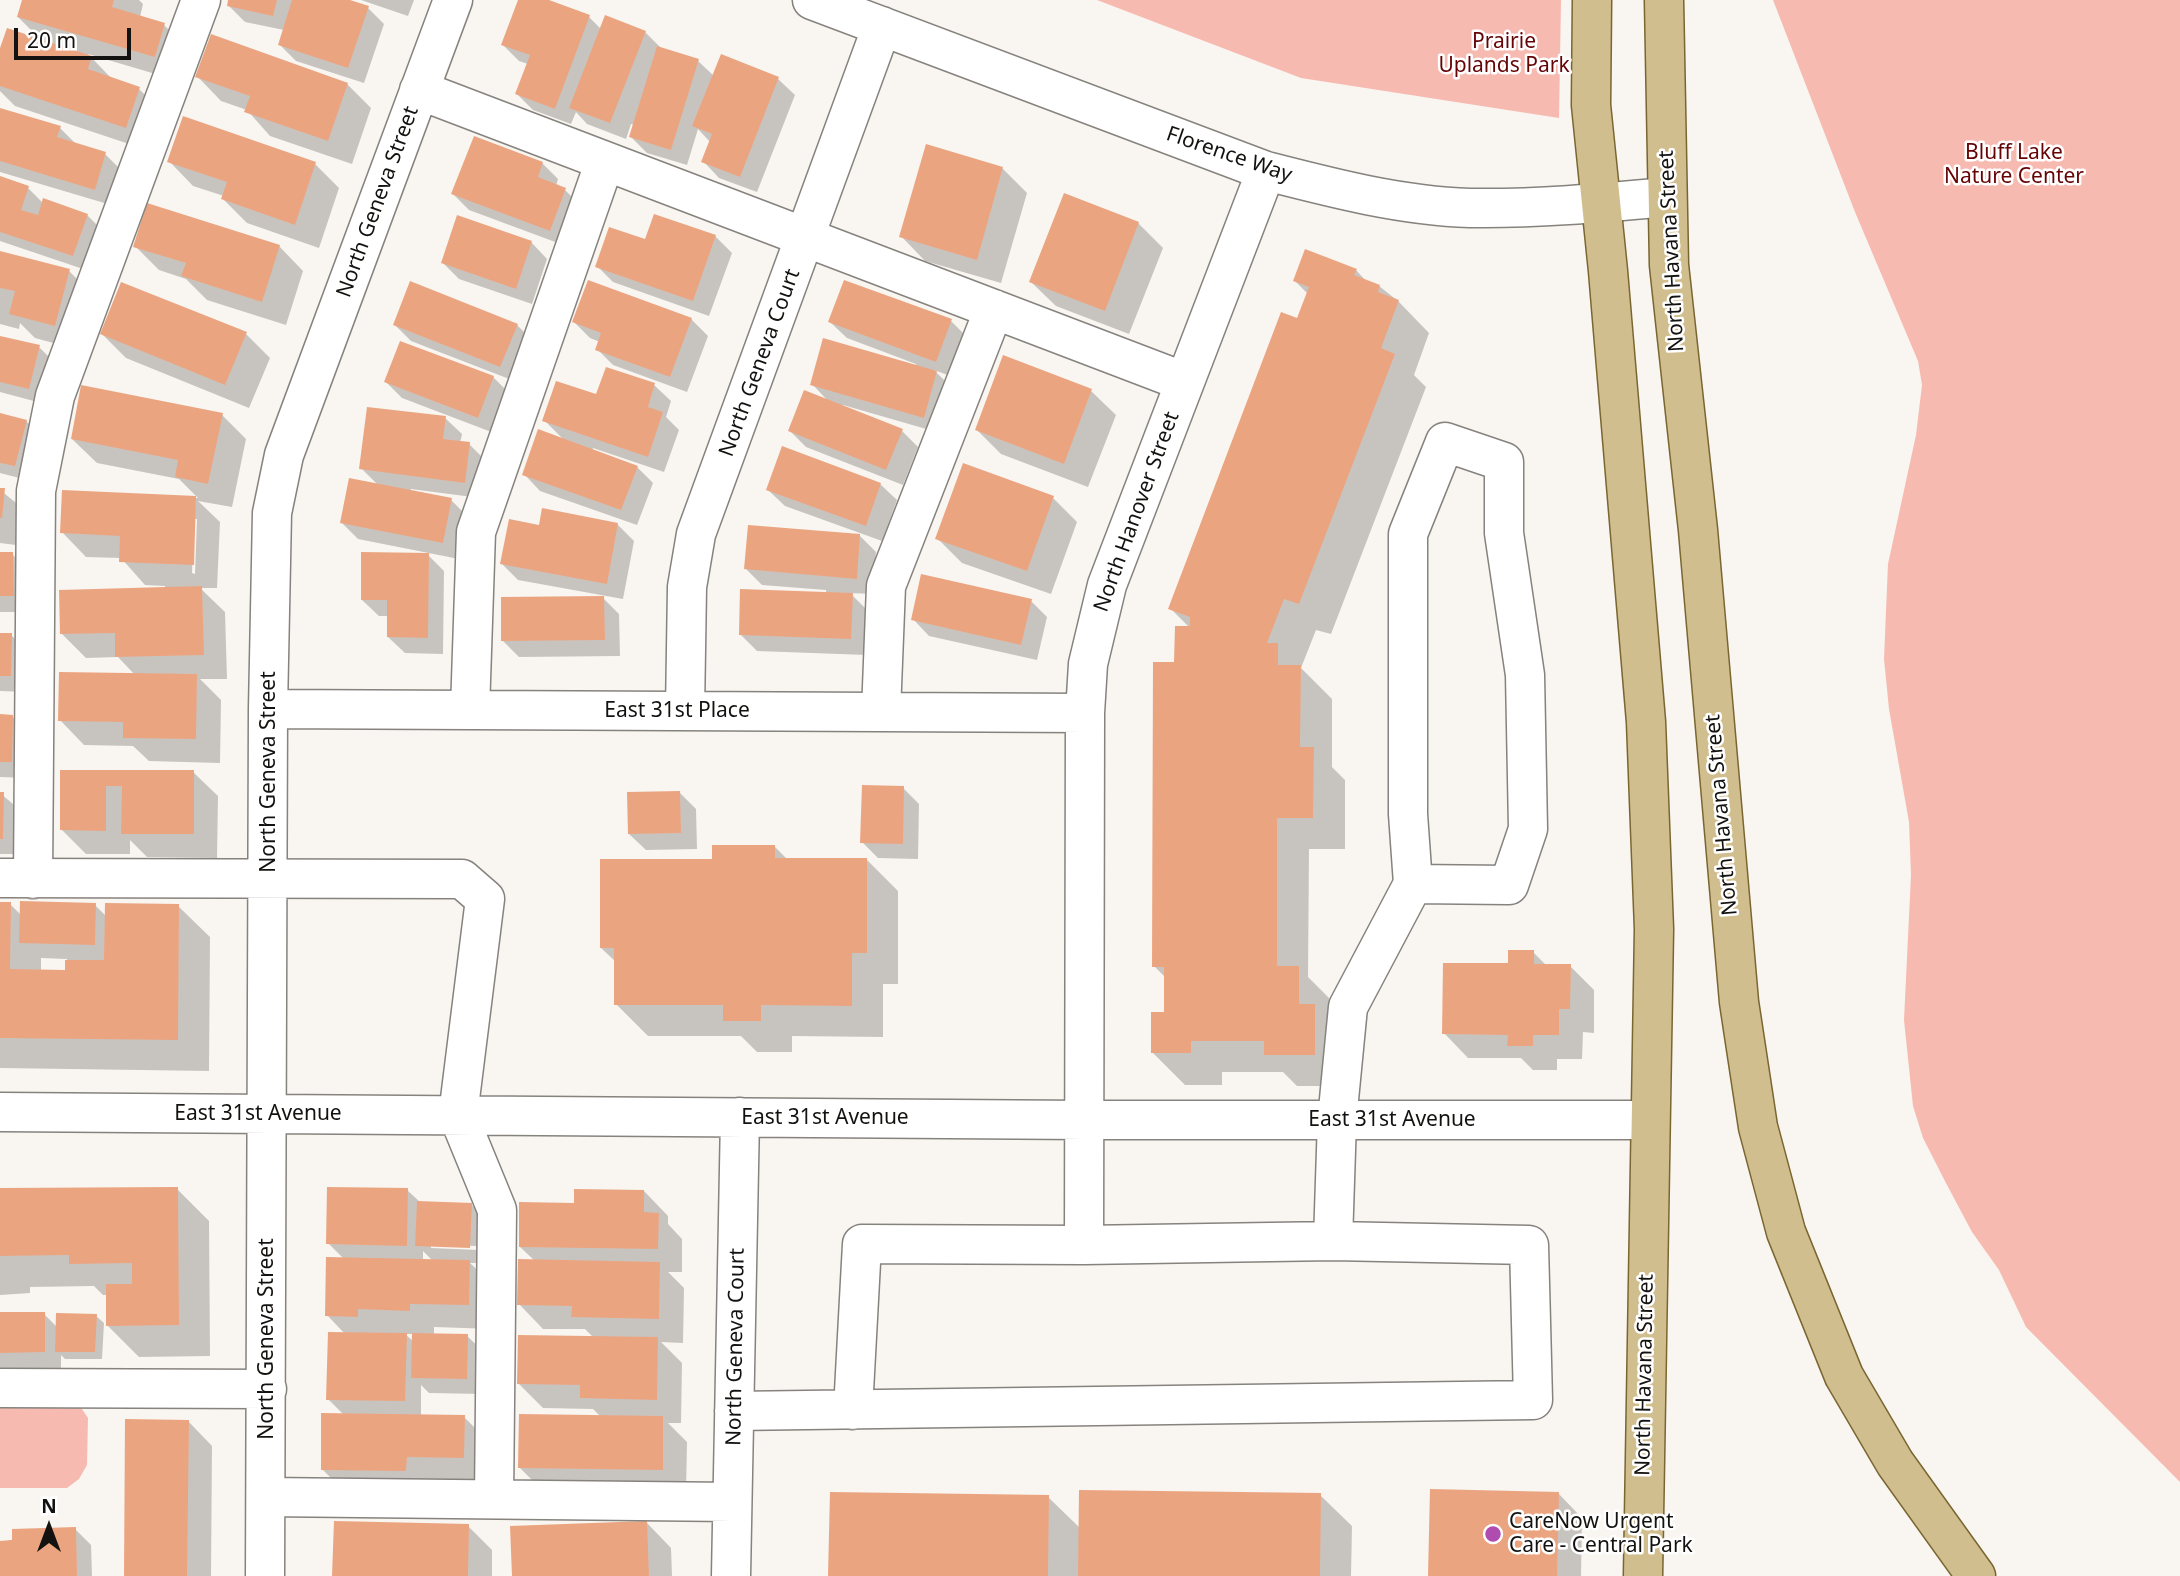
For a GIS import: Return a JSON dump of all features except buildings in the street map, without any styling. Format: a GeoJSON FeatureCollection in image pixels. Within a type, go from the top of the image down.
{"type":"FeatureCollection","features":[{"type":"Feature","properties":{"kind":"main road","name":"North Havana Street"},"geometry":{"type":"LineString","coordinates":[[1592,0],[1591,105],[1646,722],[1654,929],[1643,1576]]}},
{"type":"Feature","properties":{"kind":"main road","name":"North Havana Street"},"geometry":{"type":"LineString","coordinates":[[1664,0],[1669,265],[1698,530],[1722,837],[1745,1052],[1758,1127],[1771,1183],[1790,1244],[1844,1376],[1895,1463],[1976,1576]]}},
{"type":"Feature","properties":{"kind":"street"},"geometry":{"type":"LineString","coordinates":[[201,0],[55,396],[36,491],[17,878],[269,881],[462,879],[485,899],[458,1115],[497,1210],[494,1499]]}},
{"type":"Feature","properties":{"kind":"street","name":"North Geneva Street"},"geometry":{"type":"LineString","coordinates":[[265,1576],[269,1114],[268,709],[272,513],[284,455],[453,0]]}},
{"type":"Feature","properties":{"kind":"street","name":"Florence Way"},"geometry":{"type":"LineString","coordinates":[[812,0],[1266,171],[1362,195],[1468,208],[1601,203],[1666,197]]}},
{"type":"Feature","properties":{"kind":"street","name":"North Geneva Court"},"geometry":{"type":"LineString","coordinates":[[685,711],[687,587],[696,534],[882,26]]}},
{"type":"Feature","properties":{"kind":"street"},"geometry":{"type":"LineString","coordinates":[[419,90],[1185,382]]}},
{"type":"Feature","properties":{"kind":"street"},"geometry":{"type":"LineString","coordinates":[[470,710],[476,532],[605,161]]}},
{"type":"Feature","properties":{"kind":"street","name":"North Hanover Street"},"geometry":{"type":"LineString","coordinates":[[1084,1245],[1085,713],[1088,664],[1107,585],[1266,171]]}},
{"type":"Feature","properties":{"kind":"street"},"geometry":{"type":"LineString","coordinates":[[881,712],[886,586],[994,309]]}},
{"type":"Feature","properties":{"kind":"street"},"geometry":{"type":"LineString","coordinates":[[1332,1241],[1337,1120],[1348,1007],[1413,884],[1408,814],[1408,534],[1445,442],[1504,462],[1504,533],[1525,675],[1528,829],[1509,885],[1413,884]]}},
{"type":"Feature","properties":{"kind":"street","name":"East 31st Place"},"geometry":{"type":"LineString","coordinates":[[268,709],[1085,713]]}},
{"type":"Feature","properties":{"kind":"street","name":"East 31st Avenue"},"geometry":{"type":"LineString","coordinates":[[0,1112],[1084,1120],[1650,1120]]}},
{"type":"Feature","properties":{"kind":"street","name":"North Geneva Court"},"geometry":{"type":"LineString","coordinates":[[731,1576],[740,1117]]}},
{"type":"Feature","properties":{"kind":"street"},"geometry":{"type":"LineString","coordinates":[[734,1411],[853,1410],[1533,1400],[1529,1245],[1332,1241],[1084,1245],[862,1244],[853,1410]]}},
{"type":"Feature","properties":{"kind":"street"},"geometry":{"type":"LineString","coordinates":[[0,1388],[267,1389]]}},
{"type":"Feature","properties":{"kind":"street"},"geometry":{"type":"LineString","coordinates":[[266,1497],[732,1502]]}},
{"type":"Feature","properties":{"kind":"green space","name":"Prairie Uplands Park"},"geometry":{"type":"Polygon","coordinates":[[[1097,0],[1561,0],[1559,118],[1301,78],[1097,0]]]}},
{"type":"Feature","properties":{"kind":"green space","name":"Bluff Lake Nature Center"},"geometry":{"type":"Polygon","coordinates":[[[1773,0],[2180,0],[2180,1482],[2026,1327],[1999,1270],[1972,1232],[1947,1185],[1923,1138],[1913,1106],[1904,1020],[1911,875],[1909,822],[1889,709],[1884,659],[1888,564],[1916,435],[1922,385],[1918,361],[1855,212],[1773,0]]]}},
{"type":"Feature","properties":{"kind":"green space"},"geometry":{"type":"Polygon","coordinates":[[[0,1400],[76,1400],[88,1418],[87,1465],[79,1479],[67,1488],[0,1488],[0,1400]]]}},
{"type":"Feature","properties":{"kind":"place","name":"CareNow Urgent Care - Central Park"},"geometry":{"type":"Point","coordinates":[1493,1534]}}]}
